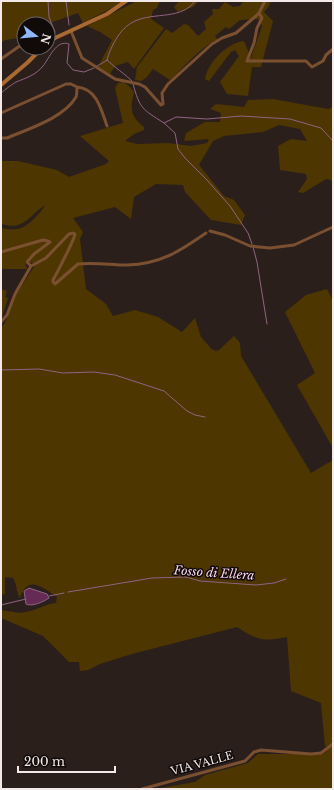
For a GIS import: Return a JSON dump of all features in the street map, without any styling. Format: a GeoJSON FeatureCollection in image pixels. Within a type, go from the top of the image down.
{"type":"FeatureCollection","features":[{"type":"Feature","properties":{"kind":"street"},"geometry":{"type":"LineString","coordinates":[[56,38],[107,14],[126,1]]}},
{"type":"Feature","properties":{"kind":"street"},"geometry":{"type":"LineString","coordinates":[[71,31],[82,58],[115,79],[139,84],[145,87],[158,104],[163,104],[161,96],[168,84],[212,44],[222,38],[236,33],[259,13],[266,1]]}},
{"type":"Feature","properties":{"kind":"street"},"geometry":{"type":"LineString","coordinates":[[259,13],[262,18],[257,28],[254,43],[247,61],[306,61],[312,67],[323,61],[326,55],[333,49]]}},
{"type":"Feature","properties":{"kind":"street"},"geometry":{"type":"LineString","coordinates":[[1,59],[16,49]]}},
{"type":"Feature","properties":{"kind":"street"},"geometry":{"type":"LineString","coordinates":[[1,85],[34,56]]}},
{"type":"Feature","properties":{"kind":"street"},"geometry":{"type":"LineString","coordinates":[[1,112],[66,84],[71,84],[77,88],[84,88],[94,95],[99,102],[107,126]]}},
{"type":"Feature","properties":{"kind":"street"},"geometry":{"type":"LineString","coordinates":[[1,138],[7,138],[50,120],[69,105],[76,96],[77,88]]}},
{"type":"Feature","properties":{"kind":"street"},"geometry":{"type":"LineString","coordinates":[[210,231],[231,237],[250,246],[270,248],[290,247],[333,227]]}},
{"type":"Feature","properties":{"kind":"street"},"geometry":{"type":"LineString","coordinates":[[1,322],[7,315],[15,294],[31,266],[46,258],[69,234],[75,234],[75,237],[67,250],[53,280],[53,283],[55,284],[78,264],[129,265],[152,262],[175,254],[206,233]]}},
{"type":"Feature","properties":{"kind":"street"},"geometry":{"type":"LineString","coordinates":[[1,252],[43,240],[48,240],[50,242],[34,254],[27,262],[31,266]]}},
{"type":"Feature","properties":{"kind":"street","name":"VIA VALLE"},"geometry":{"type":"LineString","coordinates":[[142,789],[245,761],[254,752],[261,750],[311,754],[321,753],[333,744]]}},
{"type":"Feature","properties":{"kind":"shaded area"},"geometry":{"type":"Polygon","coordinates":[[[1,1],[125,1],[83,23],[78,13],[56,21],[56,16],[16,16],[16,38],[1,42],[1,1]]]}},
{"type":"Feature","properties":{"kind":"shaded area"},"geometry":{"type":"Polygon","coordinates":[[[134,1],[160,1],[157,8],[153,10],[151,19],[164,28],[134,69],[128,62],[115,66],[110,74],[98,67],[112,40],[87,26],[133,3],[134,1]]]}},
{"type":"Feature","properties":{"kind":"shaded area"},"geometry":{"type":"Polygon","coordinates":[[[179,1],[199,1],[193,7],[178,12],[174,7],[179,1]]]}},
{"type":"Feature","properties":{"kind":"shaded area"},"geometry":{"type":"Polygon","coordinates":[[[242,1],[271,1],[264,12],[273,21],[261,67],[252,67],[248,96],[227,94],[220,82],[239,56],[235,50],[231,52],[209,81],[205,79],[214,60],[231,45],[244,41],[251,58],[262,26],[258,19],[240,20],[229,29],[226,27],[215,36],[217,39],[198,52],[170,80],[153,69],[146,78],[141,81],[135,80],[137,67],[166,29],[172,33],[184,24],[188,25],[198,36],[206,29],[204,22],[213,14],[212,9],[219,9],[225,2],[233,7],[240,6],[243,2],[242,1]]]}},
{"type":"Feature","properties":{"kind":"shaded area"},"geometry":{"type":"Polygon","coordinates":[[[123,82],[134,92],[132,112],[139,123],[144,127],[144,130],[134,134],[125,141],[137,144],[168,143],[191,146],[207,143],[209,139],[184,141],[186,133],[205,122],[220,122],[221,113],[210,109],[216,104],[244,107],[248,100],[273,99],[328,109],[333,107],[333,181],[326,179],[303,193],[298,192],[307,179],[306,174],[280,170],[278,146],[291,139],[307,141],[300,129],[279,125],[263,132],[224,136],[213,141],[199,165],[224,196],[234,200],[245,215],[241,225],[211,220],[185,192],[183,185],[156,184],[134,197],[131,219],[115,207],[73,218],[83,232],[80,239],[86,289],[106,304],[113,316],[135,310],[158,317],[182,332],[195,318],[201,337],[210,348],[216,351],[234,336],[240,343],[241,356],[311,473],[333,460],[333,789],[155,789],[195,782],[205,775],[248,763],[258,754],[323,754],[331,747],[325,746],[321,703],[291,691],[287,637],[260,639],[237,627],[132,654],[100,664],[88,670],[80,671],[79,662],[69,662],[43,636],[1,618],[1,610],[23,613],[56,603],[57,597],[41,587],[31,584],[23,591],[20,598],[13,578],[5,577],[5,594],[1,595],[1,328],[6,321],[14,298],[35,263],[31,263],[27,260],[25,262],[27,269],[1,269],[1,228],[18,229],[26,226],[45,206],[38,210],[29,219],[18,225],[10,226],[1,224],[1,161],[18,161],[57,170],[69,177],[106,164],[109,161],[80,136],[123,123],[115,88],[118,83],[123,82]]]}},
{"type":"Feature","properties":{"kind":"shaded area"},"geometry":{"type":"Polygon","coordinates":[[[1,289],[7,291],[5,297],[8,298],[2,317],[1,317],[1,289]]]}},
{"type":"Feature","properties":{"kind":"shaded area"},"geometry":{"type":"Polygon","coordinates":[[[327,289],[333,301],[333,448],[297,385],[315,373],[285,312],[306,295],[327,289]]]}},
{"type":"Feature","properties":{"kind":"shaded area"},"geometry":{"type":"Polygon","coordinates":[[[29,588],[47,594],[49,598],[34,604],[26,604],[24,591],[29,588]]]}},
{"type":"Feature","properties":{"kind":"waterway"},"geometry":{"type":"LineString","coordinates":[[48,1],[49,16]]}},
{"type":"Feature","properties":{"kind":"waterway"},"geometry":{"type":"LineString","coordinates":[[66,1],[69,25]]}},
{"type":"Feature","properties":{"kind":"waterway"},"geometry":{"type":"LineString","coordinates":[[97,66],[107,60],[117,37],[130,23],[143,18],[168,15],[183,11],[190,7],[195,1]]}},
{"type":"Feature","properties":{"kind":"waterway"},"geometry":{"type":"LineString","coordinates":[[1,93],[16,82],[37,72],[43,66],[53,50],[60,44],[69,44],[67,63],[73,70],[84,72],[94,68]]}},
{"type":"Feature","properties":{"kind":"waterway"},"geometry":{"type":"LineString","coordinates":[[107,60],[132,81]]}},
{"type":"Feature","properties":{"kind":"waterway"},"geometry":{"type":"LineString","coordinates":[[133,84],[140,104],[143,108],[164,123],[176,117],[207,119],[241,116],[290,119],[321,128],[333,141]]}},
{"type":"Feature","properties":{"kind":"waterway"},"geometry":{"type":"LineString","coordinates":[[164,123],[175,133],[178,149],[185,158],[230,206],[248,233],[252,244]]}},
{"type":"Feature","properties":{"kind":"waterway"},"geometry":{"type":"LineString","coordinates":[[253,247],[257,262],[267,324]]}},
{"type":"Feature","properties":{"kind":"waterway"},"geometry":{"type":"LineString","coordinates":[[1,370],[39,369],[63,373],[94,372],[115,375],[164,391],[187,411],[195,415],[205,417]]}},
{"type":"Feature","properties":{"kind":"waterway","name":"Fosso di Ellera"},"geometry":{"type":"LineString","coordinates":[[68,592],[152,578],[186,577],[200,581],[256,585],[274,583],[286,579]]}},
{"type":"Feature","properties":{"kind":"waterway","name":"Fosso di Ellera"},"geometry":{"type":"LineString","coordinates":[[49,596],[64,593]]}},
{"type":"Feature","properties":{"kind":"waterway","name":"Fosso di Ellera"},"geometry":{"type":"LineString","coordinates":[[1,605],[26,599]]}}]}
